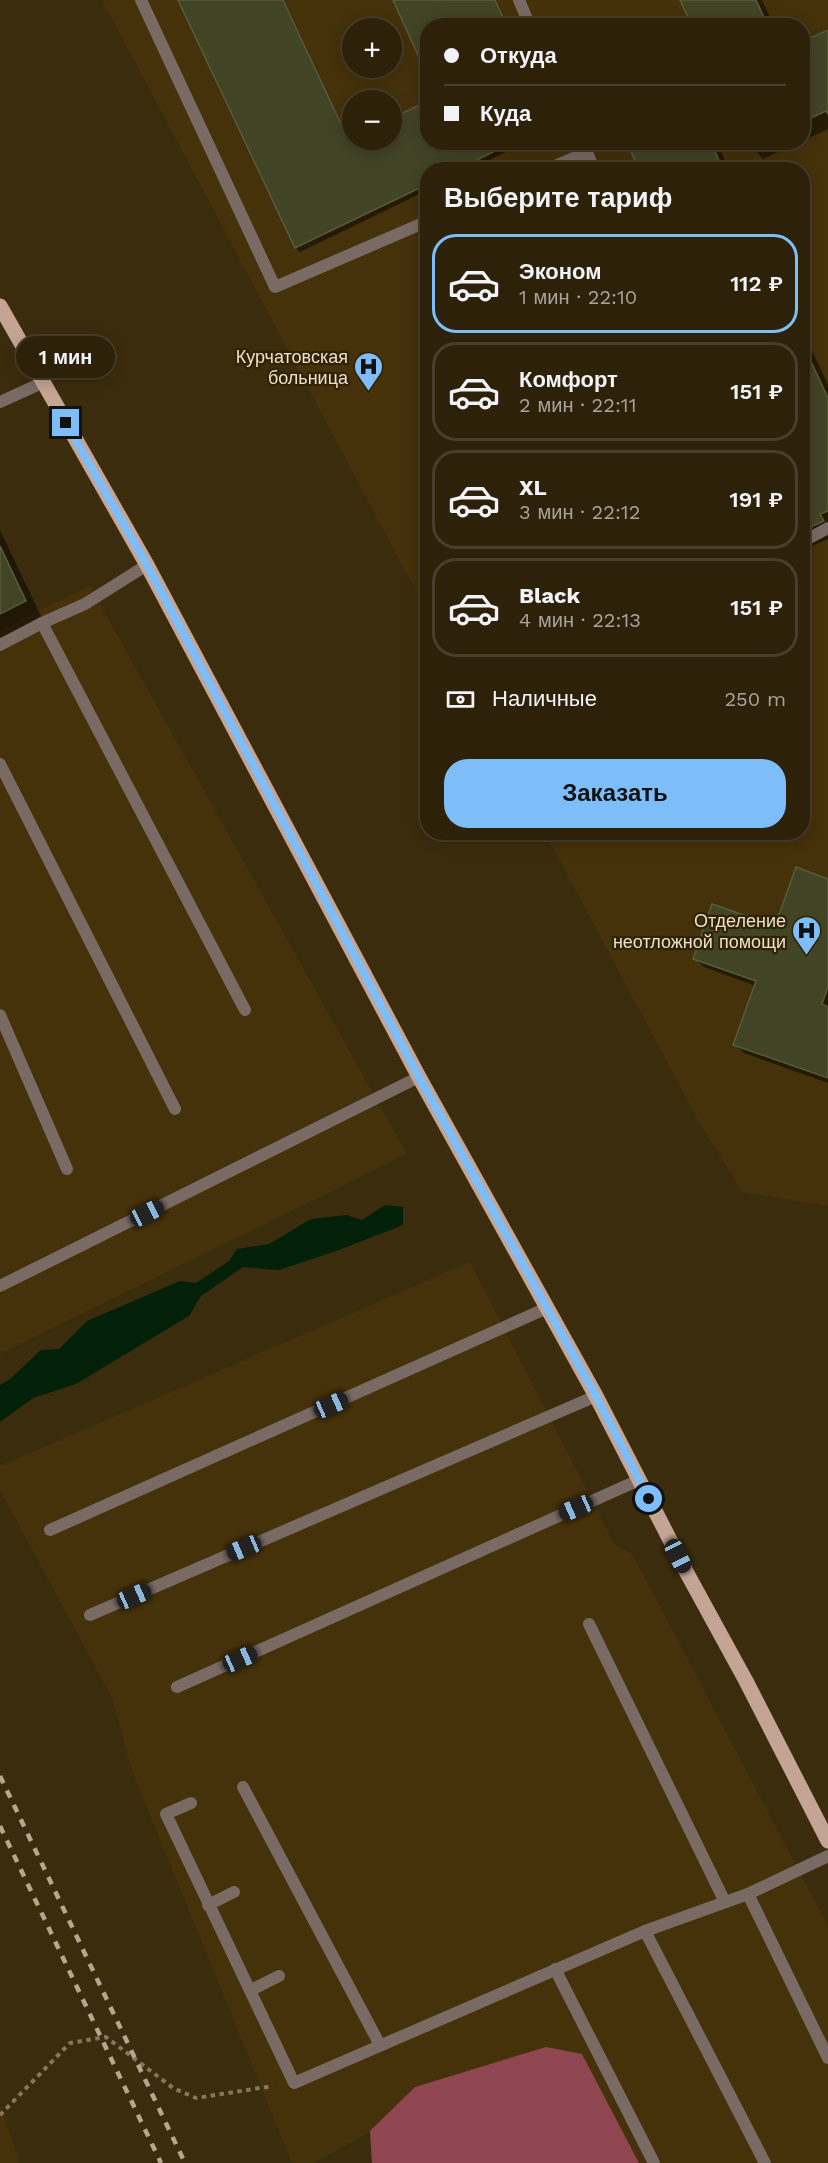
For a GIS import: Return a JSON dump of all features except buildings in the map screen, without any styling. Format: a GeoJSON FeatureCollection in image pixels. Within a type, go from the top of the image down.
{"type":"FeatureCollection","features":[{"type":"Feature","properties":{"kind":"main road"},"geometry":{"type":"LineString","coordinates":[[0,306],[147,565],[419,1077],[596,1396],[747,1681],[828,1840]]}},
{"type":"Feature","properties":{"kind":"lane"},"geometry":{"type":"LineString","coordinates":[[141,0],[275,288],[420,225]]}},
{"type":"Feature","properties":{"kind":"lane"},"geometry":{"type":"LineString","coordinates":[[519,0],[527,18]]}},
{"type":"Feature","properties":{"kind":"lane"},"geometry":{"type":"LineString","coordinates":[[560,162],[580,150]]}},
{"type":"Feature","properties":{"kind":"lane"},"geometry":{"type":"LineString","coordinates":[[0,402],[44,382]]}},
{"type":"Feature","properties":{"kind":"lane"},"geometry":{"type":"LineString","coordinates":[[810,538],[828,528]]}},
{"type":"Feature","properties":{"kind":"lane"},"geometry":{"type":"LineString","coordinates":[[0,645],[85,604],[147,565]]}},
{"type":"Feature","properties":{"kind":"lane"},"geometry":{"type":"LineString","coordinates":[[42,623],[245,1010]]}},
{"type":"Feature","properties":{"kind":"lane"},"geometry":{"type":"LineString","coordinates":[[0,764],[176,1109]]}},
{"type":"Feature","properties":{"kind":"lane"},"geometry":{"type":"LineString","coordinates":[[0,1015],[67,1169]]}},
{"type":"Feature","properties":{"kind":"lane"},"geometry":{"type":"LineString","coordinates":[[0,1286],[419,1077]]}},
{"type":"Feature","properties":{"kind":"lane"},"geometry":{"type":"LineString","coordinates":[[50,1530],[547,1308]]}},
{"type":"Feature","properties":{"kind":"lane"},"geometry":{"type":"LineString","coordinates":[[90,1615],[596,1396]]}},
{"type":"Feature","properties":{"kind":"lane"},"geometry":{"type":"LineString","coordinates":[[177,1687],[639,1480]]}},
{"type":"Feature","properties":{"kind":"lane"},"geometry":{"type":"LineString","coordinates":[[589,1624],[725,1902]]}},
{"type":"Feature","properties":{"kind":"lane"},"geometry":{"type":"LineString","coordinates":[[243,1787],[380,2045]]}},
{"type":"Feature","properties":{"kind":"lane"},"geometry":{"type":"LineString","coordinates":[[191,1803],[166,1815],[294,2083],[645,1931],[748,1894],[828,1856]]}},
{"type":"Feature","properties":{"kind":"lane"},"geometry":{"type":"LineString","coordinates":[[208,1905],[234,1892]]}},
{"type":"Feature","properties":{"kind":"lane"},"geometry":{"type":"LineString","coordinates":[[748,1894],[828,2058]]}},
{"type":"Feature","properties":{"kind":"lane"},"geometry":{"type":"LineString","coordinates":[[645,1931],[765,2163]]}},
{"type":"Feature","properties":{"kind":"lane"},"geometry":{"type":"LineString","coordinates":[[555,1969],[654,2163]]}},
{"type":"Feature","properties":{"kind":"lane"},"geometry":{"type":"LineString","coordinates":[[250,1990],[279,1976]]}},
{"type":"Feature","properties":{"kind":"path"},"geometry":{"type":"LineString","coordinates":[[0,2115],[70,2043],[106,2037],[172,2088],[196,2098],[294,2083]]}},
{"type":"Feature","properties":{"kind":"shaded area","name":"Курчатовская больница"},"geometry":{"type":"Polygon","coordinates":[[[102,0],[828,0],[828,1206],[742,1192],[698,1120],[549,840],[810,840],[810,162],[420,162],[420,599],[102,0]]]}},
{"type":"Feature","properties":{"kind":"shaded area"},"geometry":{"type":"Polygon","coordinates":[[[90,586],[407,1154],[0,1354],[0,630],[90,586]]]}},
{"type":"Feature","properties":{"kind":"shaded area"},"geometry":{"type":"Polygon","coordinates":[[[385,1205],[403,1207],[403,1225],[279,1270],[243,1267],[201,1296],[189,1316],[76,1384],[33,1398],[0,1422],[0,1385],[10,1379],[41,1350],[59,1349],[87,1321],[180,1281],[196,1283],[229,1261],[237,1249],[269,1244],[311,1219],[347,1215],[362,1220],[385,1205]]]}},
{"type":"Feature","properties":{"kind":"shaded area"},"geometry":{"type":"Polygon","coordinates":[[[470,1262],[614,1543],[633,1555],[828,1926],[828,2163],[639,2163],[582,2054],[415,2087],[370,2132],[314,2163],[292,2163],[132,1771],[112,1698],[0,1490],[0,1466],[470,1262]]]}},
{"type":"Feature","properties":{"kind":"shaded area"},"geometry":{"type":"Polygon","coordinates":[[[546,2047],[582,2054],[639,2163],[372,2163],[370,2131],[415,2087],[546,2047]]]}},
{"type":"Feature","properties":{"kind":"shaded area"},"geometry":{"type":"Polygon","coordinates":[[[0,2105],[20,2163],[0,2163],[0,2105]]]}},
{"type":"Feature","properties":{"kind":"railway"},"geometry":{"type":"LineString","coordinates":[[0,1776],[185,2163]]}},
{"type":"Feature","properties":{"kind":"railway"},"geometry":{"type":"LineString","coordinates":[[0,1826],[161,2163]]}},
{"type":"Feature","properties":{"kind":"place","name":"Курчатовская больница"},"geometry":{"type":"Point","coordinates":[369,392]}},
{"type":"Feature","properties":{"kind":"place","name":"Отделение неотложной помощи"},"geometry":{"type":"Point","coordinates":[807,956]}},
{"type":"Feature","properties":{"kind":"route"},"geometry":{"type":"LineString","coordinates":[[66,423],[147,565],[419,1077],[596,1396],[649,1499]]}}]}
